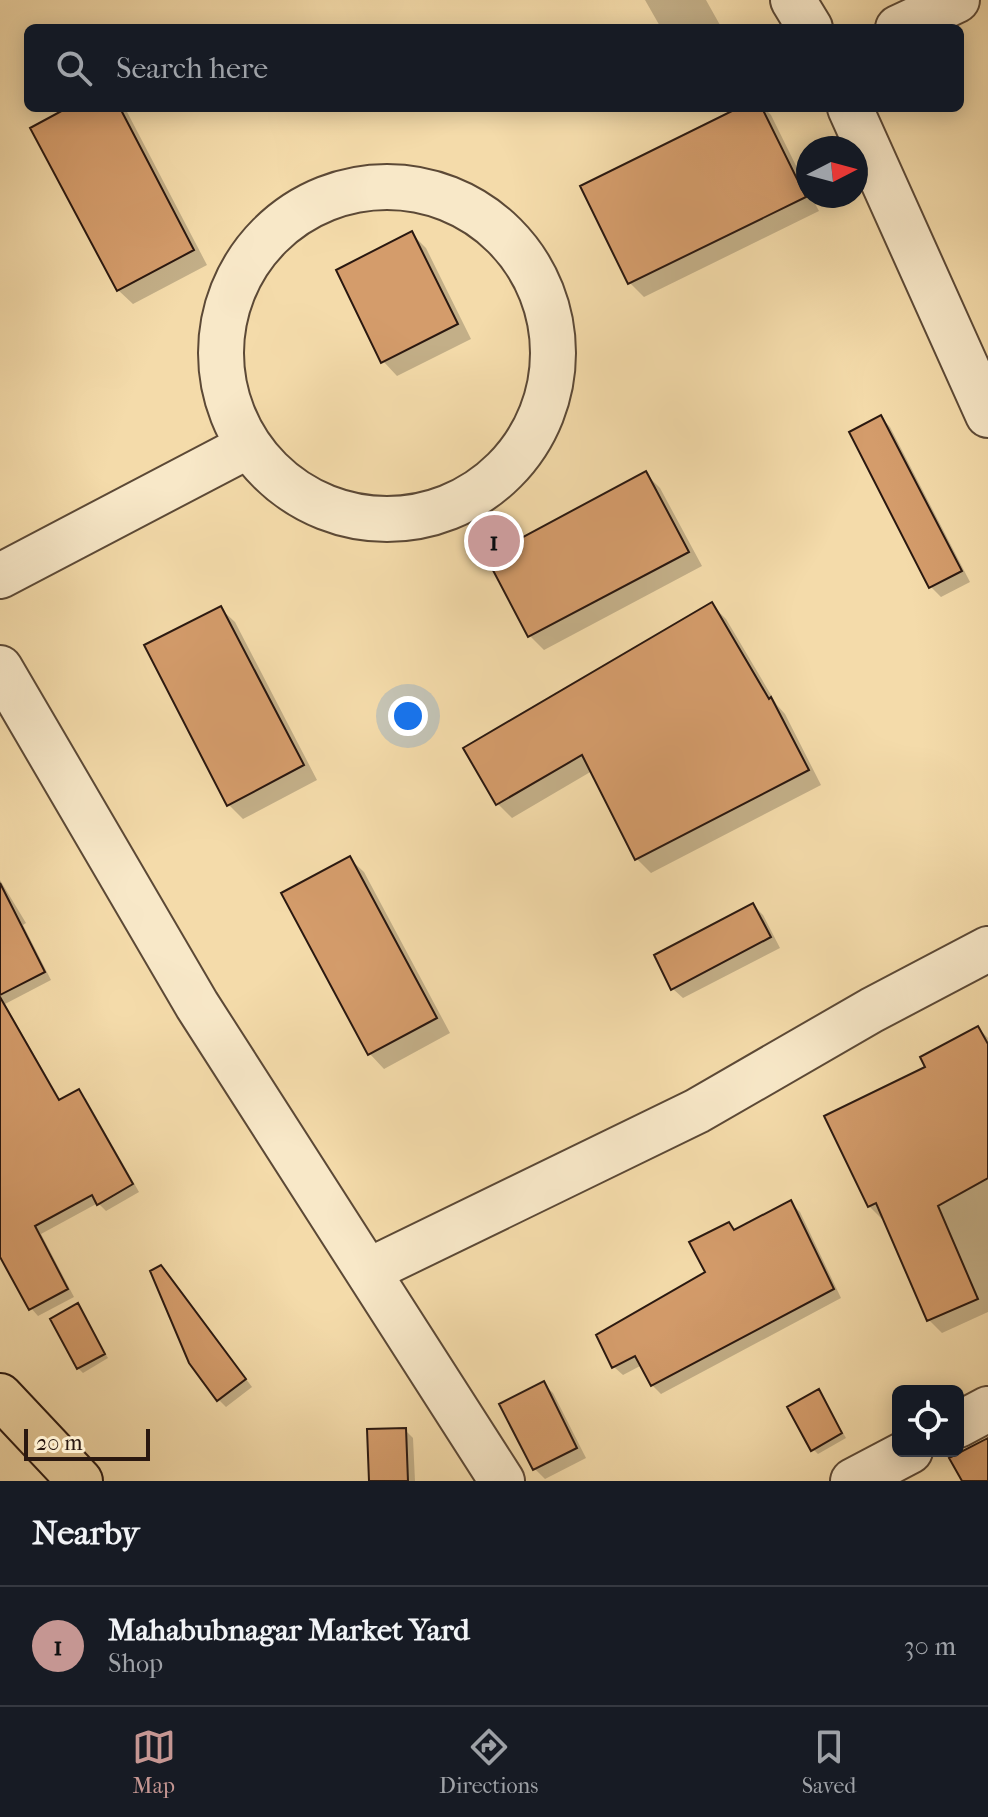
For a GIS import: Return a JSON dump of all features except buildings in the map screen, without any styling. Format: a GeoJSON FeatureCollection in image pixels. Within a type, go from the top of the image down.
{"type":"FeatureCollection","features":[{"type":"Feature","properties":{"kind":"main road"},"geometry":{"type":"LineString","coordinates":[[0,1396],[80,1481]]}},
{"type":"Feature","properties":{"kind":"street"},"geometry":{"type":"LineString","coordinates":[[793,0],[808,24]]}},
{"type":"Feature","properties":{"kind":"street"},"geometry":{"type":"LineString","coordinates":[[906,24],[957,0]]}},
{"type":"Feature","properties":{"kind":"street"},"geometry":{"type":"LineString","coordinates":[[852,112],[988,415]]}},
{"type":"Feature","properties":{"kind":"street"},"geometry":{"type":"LineString","coordinates":[[357,187],[413,187],[465,204],[509,238],[539,284],[553,337],[550,393],[528,444],[491,485],[442,511],[389,521],[334,513],[286,487],[248,446],[225,396],[220,340],[229,300],[233,287],[263,240],[305,205],[357,187]]}},
{"type":"Feature","properties":{"kind":"street"},"geometry":{"type":"LineString","coordinates":[[0,576],[248,446]]}},
{"type":"Feature","properties":{"kind":"street"},"geometry":{"type":"LineString","coordinates":[[0,668],[197,1005],[502,1481]]}},
{"type":"Feature","properties":{"kind":"street"},"geometry":{"type":"LineString","coordinates":[[368,1271],[697,1111],[872,1010],[988,949]]}},
{"type":"Feature","properties":{"kind":"street"},"geometry":{"type":"LineString","coordinates":[[964,1422],[988,1409]]}},
{"type":"Feature","properties":{"kind":"street"},"geometry":{"type":"LineString","coordinates":[[853,1481],[899,1457]]}},
{"type":"Feature","properties":{"kind":"place","name":"Mahabubnagar Market Yard"},"geometry":{"type":"Point","coordinates":[494,541]}}]}
